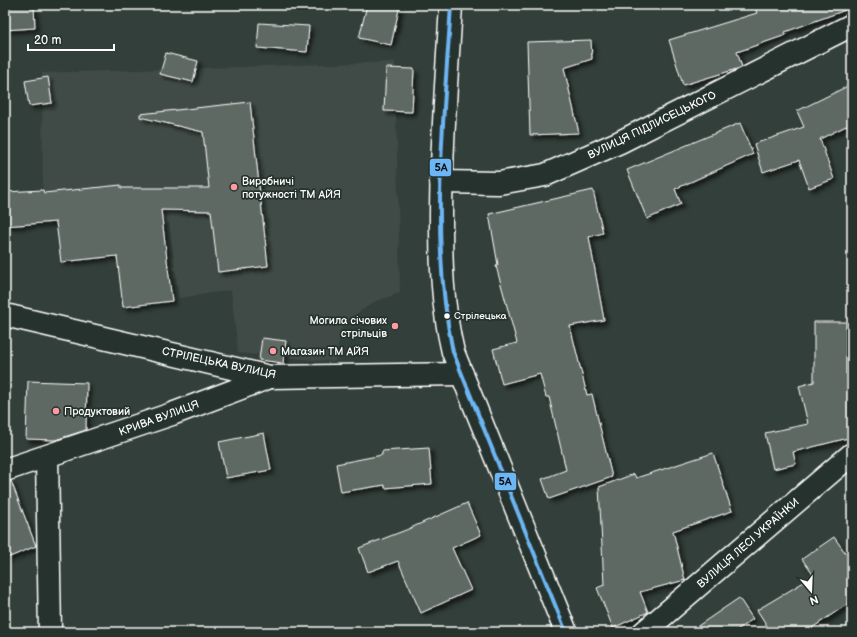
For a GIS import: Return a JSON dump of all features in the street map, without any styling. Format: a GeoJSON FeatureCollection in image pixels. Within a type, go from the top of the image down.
{"type":"FeatureCollection","features":[{"type":"Feature","properties":{"kind":"street"},"geometry":{"type":"LineString","coordinates":[[450,5],[441,182],[441,250],[444,311],[453,352],[566,632]]}},
{"type":"Feature","properties":{"kind":"street","name":"ВУЛИЦЯ ПІДЛИСЕЦЬКОГО"},"geometry":{"type":"LineString","coordinates":[[441,182],[499,183],[545,175],[620,142],[852,25]]}},
{"type":"Feature","properties":{"kind":"street","name":"СТРІЛЕЦЬКА ВУЛИЦЯ"},"geometry":{"type":"LineString","coordinates":[[5,315],[270,376],[462,374]]}},
{"type":"Feature","properties":{"kind":"street","name":"КРИВА ВУЛИЦЯ"},"geometry":{"type":"LineString","coordinates":[[5,470],[172,414],[270,376]]}},
{"type":"Feature","properties":{"kind":"street","name":"ВУЛИЦЯ ЛЕСІ УКРАЇНКИ"},"geometry":{"type":"LineString","coordinates":[[644,632],[852,454]]}},
{"type":"Feature","properties":{"kind":"street"},"geometry":{"type":"LineString","coordinates":[[47,457],[50,632]]}},
{"type":"Feature","properties":{"kind":"shaded area"},"geometry":{"type":"Polygon","coordinates":[[[395,62],[400,293],[376,301],[353,316],[341,329],[335,362],[238,353],[231,290],[179,298],[169,223],[119,226],[43,205],[42,73],[395,62]]]}},
{"type":"Feature","properties":{"kind":"building"},"geometry":{"type":"Polygon","coordinates":[[[34,5],[35,28],[5,30],[5,7],[34,5]]]}},
{"type":"Feature","properties":{"kind":"building"},"geometry":{"type":"Polygon","coordinates":[[[367,5],[400,5],[391,45],[359,38],[367,5]]]}},
{"type":"Feature","properties":{"kind":"building"},"geometry":{"type":"Polygon","coordinates":[[[754,5],[850,5],[851,8],[785,32],[786,35],[737,52],[742,67],[740,68],[683,85],[669,40],[757,13],[754,5]]]}},
{"type":"Feature","properties":{"kind":"building"},"geometry":{"type":"Polygon","coordinates":[[[259,23],[309,26],[307,52],[257,48],[259,23]]]}},
{"type":"Feature","properties":{"kind":"building"},"geometry":{"type":"Polygon","coordinates":[[[591,40],[592,59],[564,68],[579,133],[530,135],[527,42],[591,40]]]}},
{"type":"Feature","properties":{"kind":"building"},"geometry":{"type":"Polygon","coordinates":[[[166,53],[198,61],[193,82],[160,74],[166,53]]]}},
{"type":"Feature","properties":{"kind":"building"},"geometry":{"type":"Polygon","coordinates":[[[386,68],[414,69],[412,112],[384,111],[386,68]]]}},
{"type":"Feature","properties":{"kind":"building"},"geometry":{"type":"Polygon","coordinates":[[[48,77],[52,103],[29,106],[25,81],[48,77]]]}},
{"type":"Feature","properties":{"kind":"building"},"geometry":{"type":"Polygon","coordinates":[[[852,84],[852,123],[820,139],[834,179],[809,188],[799,160],[763,172],[754,144],[804,127],[797,111],[852,84]]]}},
{"type":"Feature","properties":{"kind":"building"},"geometry":{"type":"Polygon","coordinates":[[[250,102],[268,266],[218,272],[211,211],[161,210],[172,301],[123,307],[117,256],[61,262],[56,222],[5,226],[5,192],[43,190],[44,193],[121,185],[121,188],[209,188],[203,132],[140,117],[140,114],[250,102]]]}},
{"type":"Feature","properties":{"kind":"building"},"geometry":{"type":"Polygon","coordinates":[[[740,123],[753,154],[675,189],[681,204],[647,219],[627,170],[740,123]]]}},
{"type":"Feature","properties":{"kind":"building"},"geometry":{"type":"Polygon","coordinates":[[[593,190],[603,233],[589,237],[604,320],[570,326],[587,395],[592,394],[612,477],[549,499],[542,479],[566,470],[549,397],[546,397],[540,374],[502,384],[493,349],[517,343],[496,266],[498,265],[489,214],[593,190]]]}},
{"type":"Feature","properties":{"kind":"building"},"geometry":{"type":"Polygon","coordinates":[[[814,322],[846,322],[846,374],[852,373],[852,437],[793,452],[796,464],[773,469],[765,433],[808,424],[799,386],[814,382],[814,322]]]}},
{"type":"Feature","properties":{"kind":"building","name":"Магазин ТМ АЙЯ"},"geometry":{"type":"Polygon","coordinates":[[[262,338],[286,341],[283,363],[259,360],[262,338]]]}},
{"type":"Feature","properties":{"kind":"building","name":"Продуктовий"},"geometry":{"type":"Polygon","coordinates":[[[28,381],[87,383],[86,430],[55,440],[26,439],[28,381]]]}},
{"type":"Feature","properties":{"kind":"building"},"geometry":{"type":"Polygon","coordinates":[[[264,433],[271,470],[226,478],[219,442],[264,433]]]}},
{"type":"Feature","properties":{"kind":"building"},"geometry":{"type":"Polygon","coordinates":[[[429,448],[432,484],[385,488],[385,485],[341,492],[336,464],[382,455],[382,451],[429,448]]]}},
{"type":"Feature","properties":{"kind":"building"},"geometry":{"type":"Polygon","coordinates":[[[713,453],[732,511],[673,531],[685,580],[640,592],[648,612],[613,628],[597,588],[604,585],[599,487],[634,474],[636,478],[713,453]]]}},
{"type":"Feature","properties":{"kind":"building"},"geometry":{"type":"Polygon","coordinates":[[[11,481],[36,546],[5,559],[5,482],[11,481]]]}},
{"type":"Feature","properties":{"kind":"building"},"geometry":{"type":"Polygon","coordinates":[[[467,503],[481,535],[452,548],[471,590],[421,613],[398,561],[368,572],[359,548],[406,530],[467,503]]]}},
{"type":"Feature","properties":{"kind":"building"},"geometry":{"type":"Polygon","coordinates":[[[834,537],[852,562],[852,601],[806,632],[771,632],[757,610],[814,576],[802,559],[834,537]]]}},
{"type":"Feature","properties":{"kind":"building"},"geometry":{"type":"Polygon","coordinates":[[[739,598],[753,619],[734,632],[689,632],[739,598]]]}},
{"type":"Feature","properties":{"kind":"transit line","name":"5А"},"geometry":{"type":"LineString","coordinates":[[451,5],[442,135],[440,223],[446,309],[453,352],[566,632]]}},
{"type":"Feature","properties":{"kind":"place","name":"Виробничі потужності ТМ АЙЯ"},"geometry":{"type":"Point","coordinates":[234,187]}},
{"type":"Feature","properties":{"kind":"place","name":"Стрілецька"},"geometry":{"type":"Point","coordinates":[447,316]}},
{"type":"Feature","properties":{"kind":"place","name":"Могила січових стрільців"},"geometry":{"type":"Point","coordinates":[395,326]}},
{"type":"Feature","properties":{"kind":"place","name":"Магазин ТМ АЙЯ"},"geometry":{"type":"Point","coordinates":[273,351]}},
{"type":"Feature","properties":{"kind":"place","name":"Продуктовий"},"geometry":{"type":"Point","coordinates":[56,411]}}]}
